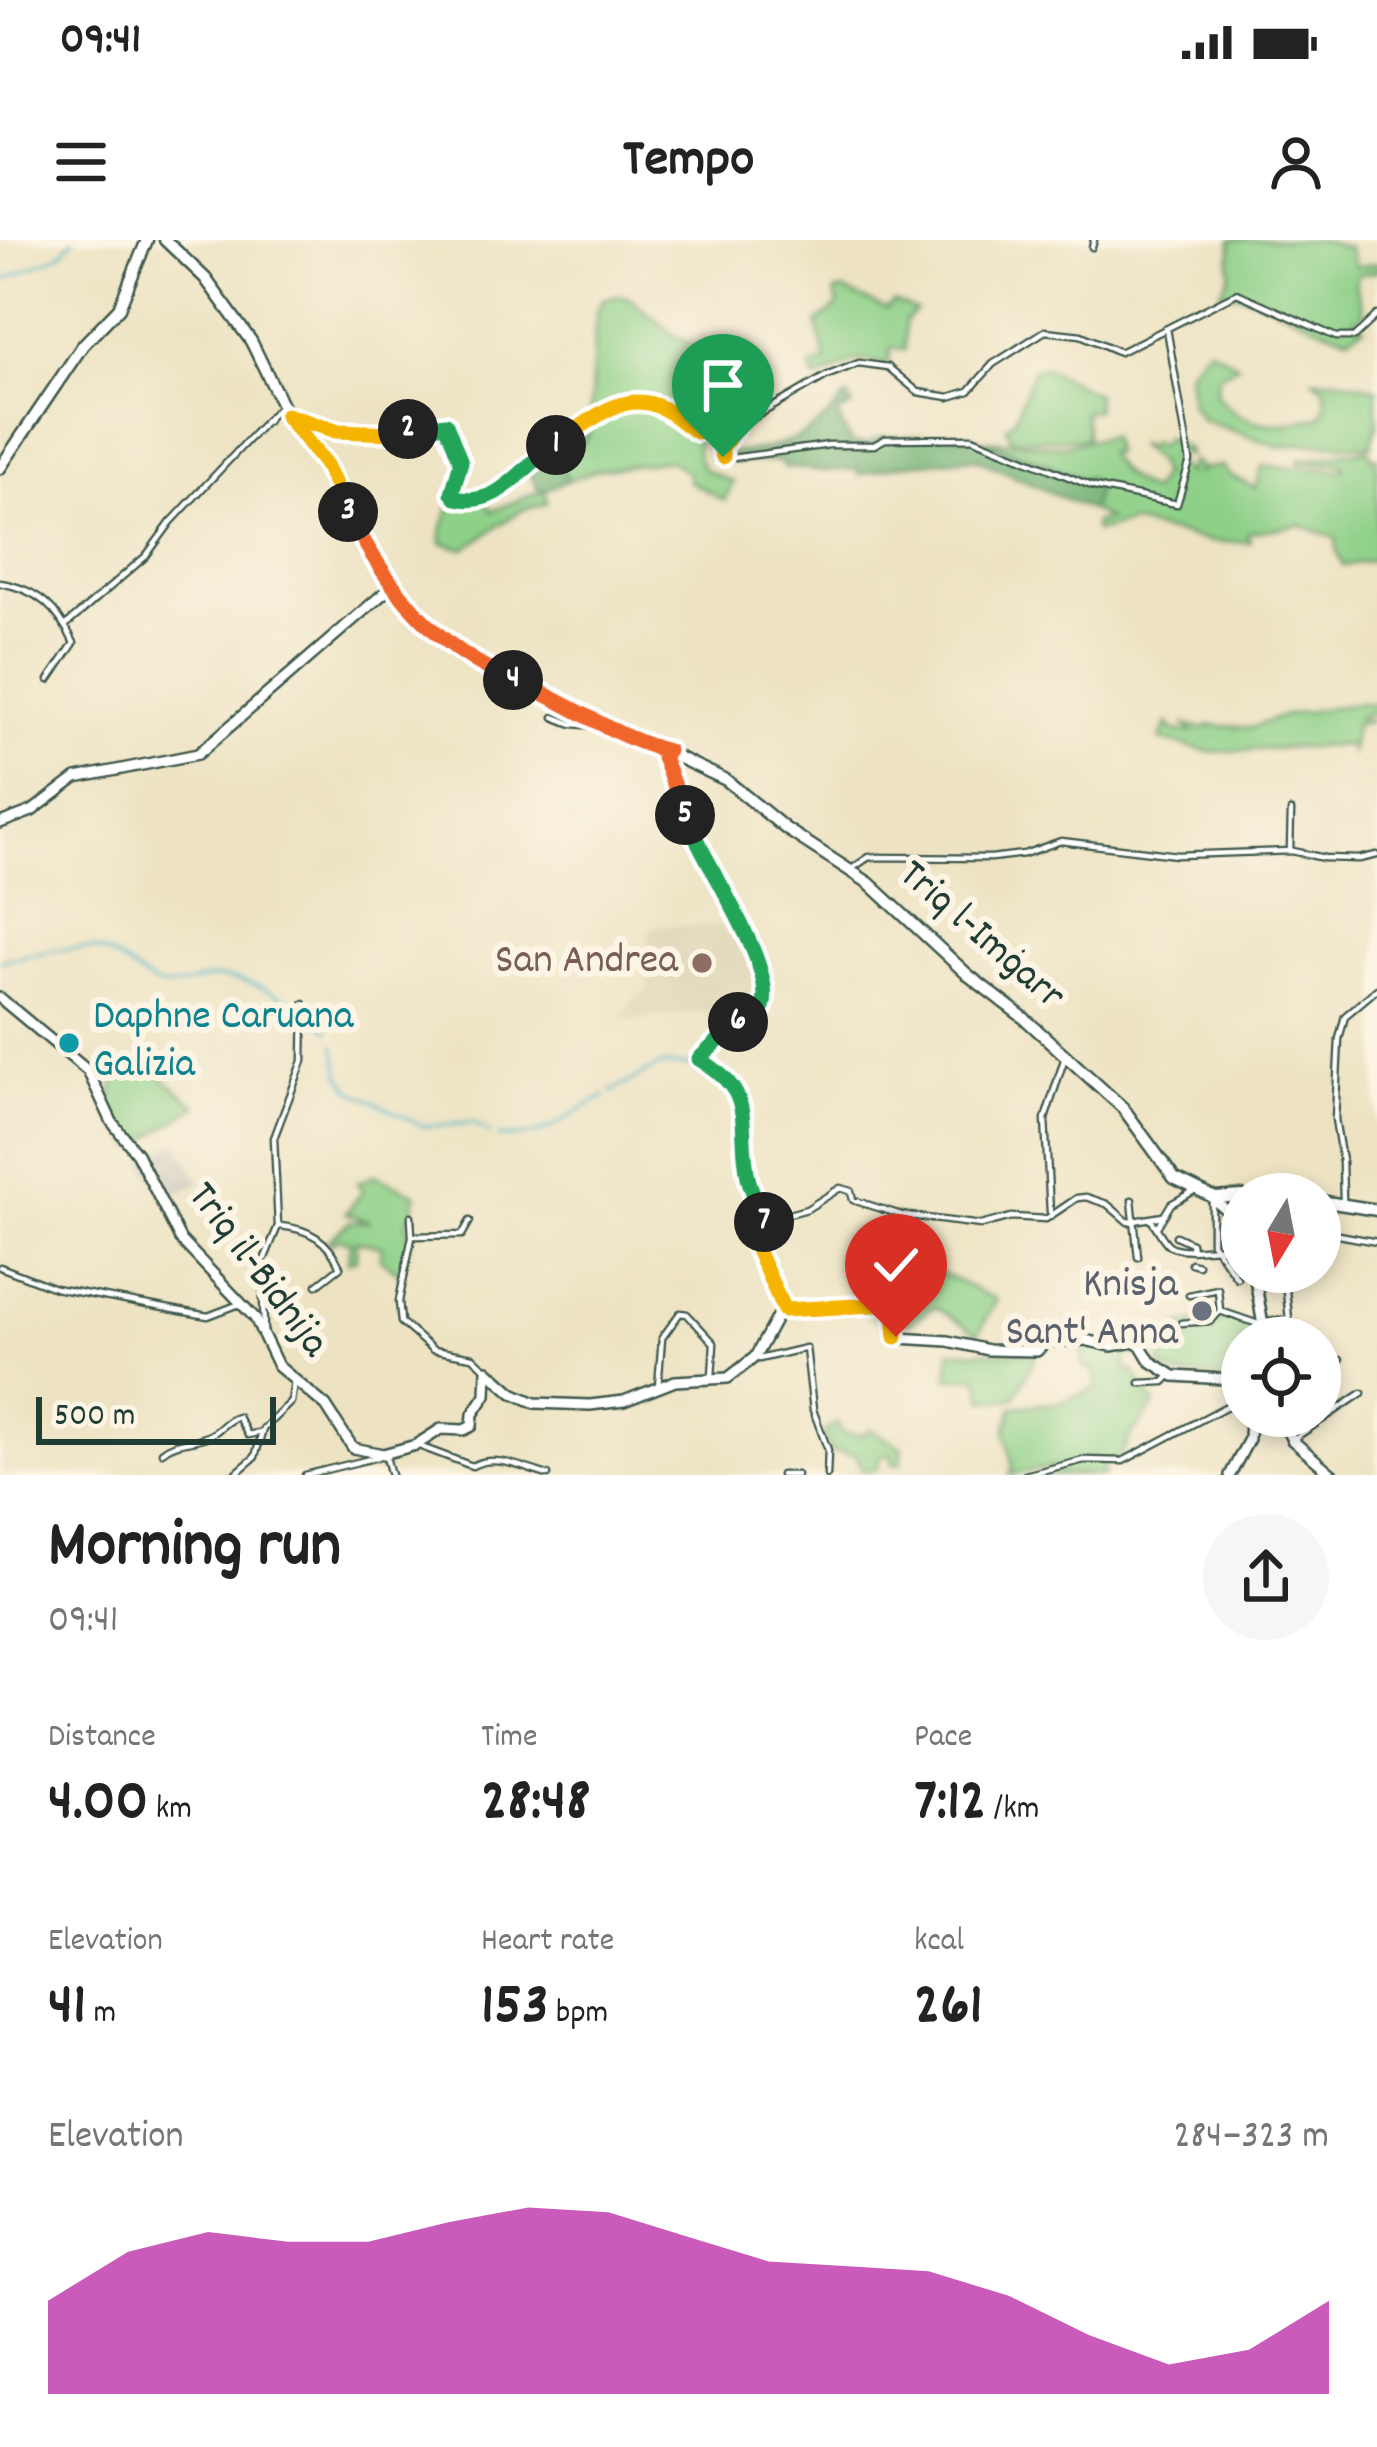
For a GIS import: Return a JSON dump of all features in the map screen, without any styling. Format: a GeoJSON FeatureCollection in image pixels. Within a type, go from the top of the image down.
{"type":"FeatureCollection","features":[{"type":"Feature","properties":{"kind":"main road"},"geometry":{"type":"LineString","coordinates":[[0,467],[82,345],[116,312],[144,240]]}},
{"type":"Feature","properties":{"kind":"main road"},"geometry":{"type":"LineString","coordinates":[[139,259],[153,241],[167,243]]}},
{"type":"Feature","properties":{"kind":"main road","name":"Triq l-Imġarr"},"geometry":{"type":"LineString","coordinates":[[167,243],[192,264],[257,350],[280,411],[326,465],[379,565],[432,631],[472,660],[545,692],[671,759],[726,780],[786,829],[850,870],[1109,1094],[1143,1130],[1174,1178],[1214,1198]]}},
{"type":"Feature","properties":{"kind":"main road","name":"Triq l-Imġarr"},"geometry":{"type":"LineString","coordinates":[[167,243],[203,280],[249,343],[280,411],[324,466],[359,538],[419,621],[470,662],[725,783],[784,831],[866,885],[1121,1110],[1172,1180],[1214,1198]]}},
{"type":"Feature","properties":{"kind":"main road"},"geometry":{"type":"LineString","coordinates":[[1214,1198],[1221,1198]]}},
{"type":"Feature","properties":{"kind":"main road"},"geometry":{"type":"LineString","coordinates":[[1343,1203],[1377,1210]]}},
{"type":"Feature","properties":{"kind":"street"},"geometry":{"type":"LineString","coordinates":[[1168,328],[1190,461],[1177,504],[1094,487],[972,438],[885,439],[874,446],[829,445],[723,457],[721,449],[734,426],[859,363],[891,368],[918,392],[934,397],[962,395],[993,364],[1046,331],[1082,335],[1120,352],[1237,293],[1336,337],[1354,337],[1377,315]]}},
{"type":"Feature","properties":{"kind":"street"},"geometry":{"type":"LineString","coordinates":[[66,625],[146,556],[172,520],[280,411],[336,431],[392,433],[444,423],[461,462],[453,494],[471,502],[517,482],[522,469],[537,455],[610,407],[658,406],[698,432],[725,420],[734,426]]}},
{"type":"Feature","properties":{"kind":"street"},"geometry":{"type":"LineString","coordinates":[[0,583],[35,592],[66,625],[74,643],[49,680]]}},
{"type":"Feature","properties":{"kind":"street"},"geometry":{"type":"LineString","coordinates":[[0,823],[32,812],[76,778],[198,754],[392,587]]}},
{"type":"Feature","properties":{"kind":"street"},"geometry":{"type":"LineString","coordinates":[[554,717],[598,726]]}},
{"type":"Feature","properties":{"kind":"street"},"geometry":{"type":"LineString","coordinates":[[671,759],[689,825],[747,935],[767,997],[762,1009],[734,1024],[700,1060],[727,1081],[744,1108],[749,1181],[764,1221],[754,1243],[784,1310]]}},
{"type":"Feature","properties":{"kind":"street"},"geometry":{"type":"LineString","coordinates":[[1290,851],[1292,811]]}},
{"type":"Feature","properties":{"kind":"street"},"geometry":{"type":"LineString","coordinates":[[850,870],[873,856],[991,858],[1024,854],[1061,841],[1177,855],[1290,851],[1336,859],[1377,855]]}},
{"type":"Feature","properties":{"kind":"street"},"geometry":{"type":"LineString","coordinates":[[1343,1203],[1334,1119],[1339,1039],[1345,1016],[1377,989]]}},
{"type":"Feature","properties":{"kind":"street","name":"Triq il-Bidnija"},"geometry":{"type":"LineString","coordinates":[[0,998],[88,1071],[180,1239],[248,1310],[278,1366],[326,1406],[353,1448],[384,1454]]}},
{"type":"Feature","properties":{"kind":"street"},"geometry":{"type":"LineString","coordinates":[[263,1331],[262,1265],[278,1226],[274,1138],[303,1061],[304,1004]]}},
{"type":"Feature","properties":{"kind":"street"},"geometry":{"type":"LineString","coordinates":[[1050,1214],[1045,1120],[1064,1060]]}},
{"type":"Feature","properties":{"kind":"street"},"geometry":{"type":"LineString","coordinates":[[764,1221],[807,1209],[840,1188],[851,1191],[853,1200],[904,1216],[985,1225],[1006,1217],[1046,1219],[1086,1197],[1107,1204],[1128,1222],[1163,1216]]}},
{"type":"Feature","properties":{"kind":"street"},"geometry":{"type":"LineString","coordinates":[[1157,1227],[1171,1204],[1194,1191]]}},
{"type":"Feature","properties":{"kind":"street"},"geometry":{"type":"LineString","coordinates":[[1214,1198],[1221,1205]]}},
{"type":"Feature","properties":{"kind":"street"},"geometry":{"type":"LineString","coordinates":[[1214,1198],[1214,1245],[1221,1255]]}},
{"type":"Feature","properties":{"kind":"street"},"geometry":{"type":"LineString","coordinates":[[1132,1200],[1138,1257]]}},
{"type":"Feature","properties":{"kind":"street"},"geometry":{"type":"LineString","coordinates":[[411,1216],[412,1237],[399,1300],[402,1324],[433,1351],[469,1355],[520,1398],[542,1404],[624,1401],[689,1378],[724,1380],[753,1359],[806,1348],[813,1410],[829,1450],[827,1475]]}},
{"type":"Feature","properties":{"kind":"street"},"geometry":{"type":"LineString","coordinates":[[1150,1219],[1169,1245],[1192,1250],[1221,1245]]}},
{"type":"Feature","properties":{"kind":"street"},"geometry":{"type":"LineString","coordinates":[[412,1237],[462,1235],[470,1221]]}},
{"type":"Feature","properties":{"kind":"street"},"geometry":{"type":"LineString","coordinates":[[278,1226],[317,1235],[338,1258],[340,1267],[317,1285]]}},
{"type":"Feature","properties":{"kind":"street"},"geometry":{"type":"LineString","coordinates":[[1341,1235],[1377,1242]]}},
{"type":"Feature","properties":{"kind":"street"},"geometry":{"type":"LineString","coordinates":[[1176,1236],[1191,1243],[1192,1250]]}},
{"type":"Feature","properties":{"kind":"street"},"geometry":{"type":"LineString","coordinates":[[0,1267],[55,1288],[208,1316],[217,1316],[233,1304],[248,1310]]}},
{"type":"Feature","properties":{"kind":"street"},"geometry":{"type":"LineString","coordinates":[[1181,1323],[1211,1321],[1220,1311],[1218,1289],[1189,1295]]}},
{"type":"Feature","properties":{"kind":"street"},"geometry":{"type":"LineString","coordinates":[[753,1359],[769,1326],[784,1310],[893,1304],[893,1333],[898,1338],[1035,1352],[1051,1341],[1085,1340],[1112,1346],[1133,1342],[1148,1360],[1172,1375],[1221,1379]]}},
{"type":"Feature","properties":{"kind":"street"},"geometry":{"type":"LineString","coordinates":[[1220,1311],[1234,1317]]}},
{"type":"Feature","properties":{"kind":"street"},"geometry":{"type":"LineString","coordinates":[[658,1387],[662,1338],[680,1312],[714,1343],[712,1379]]}},
{"type":"Feature","properties":{"kind":"street"},"geometry":{"type":"LineString","coordinates":[[305,1475],[416,1445],[441,1429],[472,1426],[473,1414],[486,1395],[487,1370]]}},
{"type":"Feature","properties":{"kind":"street"},"geometry":{"type":"LineString","coordinates":[[1140,1383],[1164,1382],[1172,1375]]}},
{"type":"Feature","properties":{"kind":"street"},"geometry":{"type":"LineString","coordinates":[[234,1475],[255,1456],[262,1432],[290,1402],[294,1381]]}},
{"type":"Feature","properties":{"kind":"street"},"geometry":{"type":"LineString","coordinates":[[1341,1407],[1362,1393]]}},
{"type":"Feature","properties":{"kind":"street"},"geometry":{"type":"LineString","coordinates":[[1025,1475],[1084,1460],[1124,1461],[1221,1409]]}},
{"type":"Feature","properties":{"kind":"street"},"geometry":{"type":"LineString","coordinates":[[162,1452],[177,1442],[209,1435],[232,1418],[238,1417],[248,1435],[262,1432]]}},
{"type":"Feature","properties":{"kind":"street"},"geometry":{"type":"LineString","coordinates":[[1230,1475],[1249,1437]]}},
{"type":"Feature","properties":{"kind":"street"},"geometry":{"type":"LineString","coordinates":[[1290,1437],[1333,1475]]}},
{"type":"Feature","properties":{"kind":"street"},"geometry":{"type":"LineString","coordinates":[[1292,1441],[1298,1437]]}},
{"type":"Feature","properties":{"kind":"street"},"geometry":{"type":"LineString","coordinates":[[416,1445],[472,1466],[484,1460],[523,1464],[530,1473],[548,1475]]}},
{"type":"Feature","properties":{"kind":"street"},"geometry":{"type":"LineString","coordinates":[[384,1454],[391,1475]]}},
{"type":"Feature","properties":{"kind":"street"},"geometry":{"type":"LineString","coordinates":[[781,1475],[796,1475]]}},
{"type":"Feature","properties":{"kind":"shaded area","name":"San Andrea"},"geometry":{"type":"Polygon","coordinates":[[[741,924],[766,998],[760,1007],[729,1017],[703,1012],[620,1021],[633,1001],[647,991],[648,934],[653,926],[741,924]]]}},
{"type":"Feature","properties":{"kind":"shaded area"},"geometry":{"type":"Polygon","coordinates":[[[177,1143],[201,1182],[164,1200],[142,1159],[177,1143]]]}},
{"type":"Feature","properties":{"kind":"green space"},"geometry":{"type":"Polygon","coordinates":[[[1231,240],[1320,240],[1348,248],[1356,267],[1377,263],[1377,271],[1359,274],[1355,283],[1364,313],[1354,320],[1364,327],[1350,336],[1333,332],[1254,298],[1220,293],[1230,274],[1231,240]]]}},
{"type":"Feature","properties":{"kind":"green space"},"geometry":{"type":"Polygon","coordinates":[[[843,290],[886,309],[894,302],[916,311],[905,321],[905,350],[891,348],[888,364],[858,360],[816,380],[811,368],[826,361],[817,323],[838,306],[835,292],[843,290]]]}},
{"type":"Feature","properties":{"kind":"green space"},"geometry":{"type":"Polygon","coordinates":[[[618,295],[630,298],[675,336],[710,354],[696,361],[697,379],[683,375],[681,395],[688,397],[673,414],[652,404],[632,402],[590,417],[596,315],[602,300],[618,295]]]}},
{"type":"Feature","properties":{"kind":"green space"},"geometry":{"type":"Polygon","coordinates":[[[1209,347],[1238,365],[1219,375],[1216,393],[1233,410],[1254,421],[1277,424],[1320,416],[1325,388],[1314,379],[1377,388],[1377,424],[1371,446],[1304,443],[1280,447],[1202,420],[1191,405],[1188,370],[1209,347]]]}},
{"type":"Feature","properties":{"kind":"green space"},"geometry":{"type":"Polygon","coordinates":[[[1044,367],[1096,394],[1096,410],[1084,411],[1087,439],[1011,439],[1006,427],[1015,418],[1033,370],[1044,367]]]}},
{"type":"Feature","properties":{"kind":"green space"},"geometry":{"type":"Polygon","coordinates":[[[848,397],[853,406],[837,415],[852,444],[867,444],[880,437],[967,435],[1051,465],[1051,469],[1083,480],[1087,477],[1097,486],[1091,511],[975,458],[900,465],[858,475],[857,469],[784,467],[775,461],[711,462],[711,454],[758,450],[801,436],[848,397]]]}},
{"type":"Feature","properties":{"kind":"green space"},"geometry":{"type":"Polygon","coordinates":[[[624,405],[661,408],[698,434],[697,453],[703,469],[733,482],[725,501],[689,481],[688,473],[669,460],[596,470],[567,481],[561,462],[586,440],[594,419],[624,405]]]}},
{"type":"Feature","properties":{"kind":"green space"},"geometry":{"type":"Polygon","coordinates":[[[594,419],[586,440],[561,462],[567,481],[540,492],[526,467],[594,419]]]}},
{"type":"Feature","properties":{"kind":"green space"},"geometry":{"type":"Polygon","coordinates":[[[1110,436],[1114,453],[1107,452],[1115,465],[1151,492],[1161,475],[1157,463],[1136,444],[1158,446],[1166,438],[1187,449],[1188,456],[1178,452],[1172,458],[1187,474],[1191,461],[1198,464],[1198,474],[1201,469],[1222,466],[1229,475],[1256,488],[1262,466],[1343,470],[1343,463],[1299,463],[1300,459],[1369,450],[1372,458],[1377,457],[1377,559],[1343,566],[1336,538],[1300,525],[1247,533],[1250,542],[1212,542],[1131,523],[1095,532],[1094,523],[1108,519],[1091,511],[1093,496],[1083,480],[987,440],[1062,446],[1110,436]]]}},
{"type":"Feature","properties":{"kind":"green space"},"geometry":{"type":"Polygon","coordinates":[[[546,489],[547,503],[521,510],[465,549],[442,543],[451,503],[485,499],[492,511],[546,489]]]}},
{"type":"Feature","properties":{"kind":"green space"},"geometry":{"type":"Polygon","coordinates":[[[1360,703],[1377,705],[1377,717],[1368,713],[1357,718],[1369,721],[1355,725],[1351,752],[1348,745],[1211,752],[1160,740],[1168,723],[1174,731],[1192,733],[1185,725],[1251,728],[1285,715],[1360,703]]]}},
{"type":"Feature","properties":{"kind":"green space"},"geometry":{"type":"Polygon","coordinates":[[[148,1060],[153,1070],[197,1106],[135,1147],[109,1111],[115,1081],[125,1071],[117,1064],[148,1060]]]}},
{"type":"Feature","properties":{"kind":"green space"},"geometry":{"type":"Polygon","coordinates":[[[374,1175],[416,1194],[406,1223],[410,1239],[401,1274],[380,1259],[382,1246],[356,1241],[356,1259],[348,1262],[350,1241],[327,1241],[351,1221],[370,1221],[346,1213],[363,1191],[357,1183],[374,1175]]]}},
{"type":"Feature","properties":{"kind":"green space"},"geometry":{"type":"Polygon","coordinates":[[[909,1258],[997,1300],[978,1334],[935,1307],[908,1324],[897,1315],[909,1258]]]}},
{"type":"Feature","properties":{"kind":"green space"},"geometry":{"type":"Polygon","coordinates":[[[1221,1321],[1221,1378],[1177,1376],[1160,1366],[1166,1344],[1176,1344],[1181,1325],[1221,1321]]]}},
{"type":"Feature","properties":{"kind":"green space"},"geometry":{"type":"Polygon","coordinates":[[[1091,1344],[1139,1347],[1137,1356],[1126,1358],[1126,1371],[1133,1371],[1155,1405],[1118,1461],[1103,1460],[1104,1475],[1046,1475],[1055,1467],[1010,1475],[1006,1431],[1013,1407],[1059,1403],[1098,1388],[1093,1369],[1084,1368],[1081,1352],[1090,1351],[1091,1344]]]}},
{"type":"Feature","properties":{"kind":"green space"},"geometry":{"type":"Polygon","coordinates":[[[950,1351],[1037,1353],[1014,1399],[984,1400],[979,1377],[948,1378],[950,1351]]]}},
{"type":"Feature","properties":{"kind":"green space"},"geometry":{"type":"Polygon","coordinates":[[[837,1423],[843,1434],[863,1435],[870,1429],[903,1448],[901,1464],[892,1464],[892,1455],[879,1457],[878,1469],[862,1470],[856,1455],[830,1451],[824,1432],[837,1423]]]}},
{"type":"Feature","properties":{"kind":"waterway"},"geometry":{"type":"LineString","coordinates":[[0,282],[61,254],[73,240]]}},
{"type":"Feature","properties":{"kind":"waterway"},"geometry":{"type":"LineString","coordinates":[[0,961],[93,949],[159,986],[227,978],[259,987],[307,1012],[329,1031]]}},
{"type":"Feature","properties":{"kind":"waterway"},"geometry":{"type":"LineString","coordinates":[[335,1046],[341,1075],[352,1090],[422,1126],[431,1126]]}},
{"type":"Feature","properties":{"kind":"waterway"},"geometry":{"type":"LineString","coordinates":[[611,1092],[661,1065],[705,1066]]}},
{"type":"Feature","properties":{"kind":"waterway"},"geometry":{"type":"LineString","coordinates":[[498,1137],[544,1131],[605,1096]]}},
{"type":"Feature","properties":{"kind":"waterway"},"geometry":{"type":"LineString","coordinates":[[435,1126],[472,1123],[481,1128]]}},
{"type":"Feature","properties":{"kind":"waterway"},"geometry":{"type":"LineString","coordinates":[[486,1131],[490,1133]]}},
{"type":"Feature","properties":{"kind":"place","name":"San Andrea"},"geometry":{"type":"Point","coordinates":[702,963]}},
{"type":"Feature","properties":{"kind":"place","name":"Daphne Caruana Galizia"},"geometry":{"type":"Point","coordinates":[69,1043]}},
{"type":"Feature","properties":{"kind":"place","name":"Knisja Sant' Anna"},"geometry":{"type":"Point","coordinates":[1202,1311]}},
{"type":"Feature","properties":{"kind":"route"},"geometry":{"type":"LineString","coordinates":[[723,457],[721,449],[736,428],[729,421],[698,432],[661,407],[622,404],[589,419],[537,455],[522,469],[517,482],[471,502],[453,494],[461,462],[444,423],[392,433],[336,431],[286,415],[326,465],[386,575],[432,631],[472,660],[545,692],[608,728],[668,751],[663,757],[689,825],[731,900],[767,993],[762,1009],[734,1024],[699,1058],[727,1081],[744,1108],[749,1181],[764,1219],[754,1243],[784,1310],[893,1304],[896,1337]]}}]}
